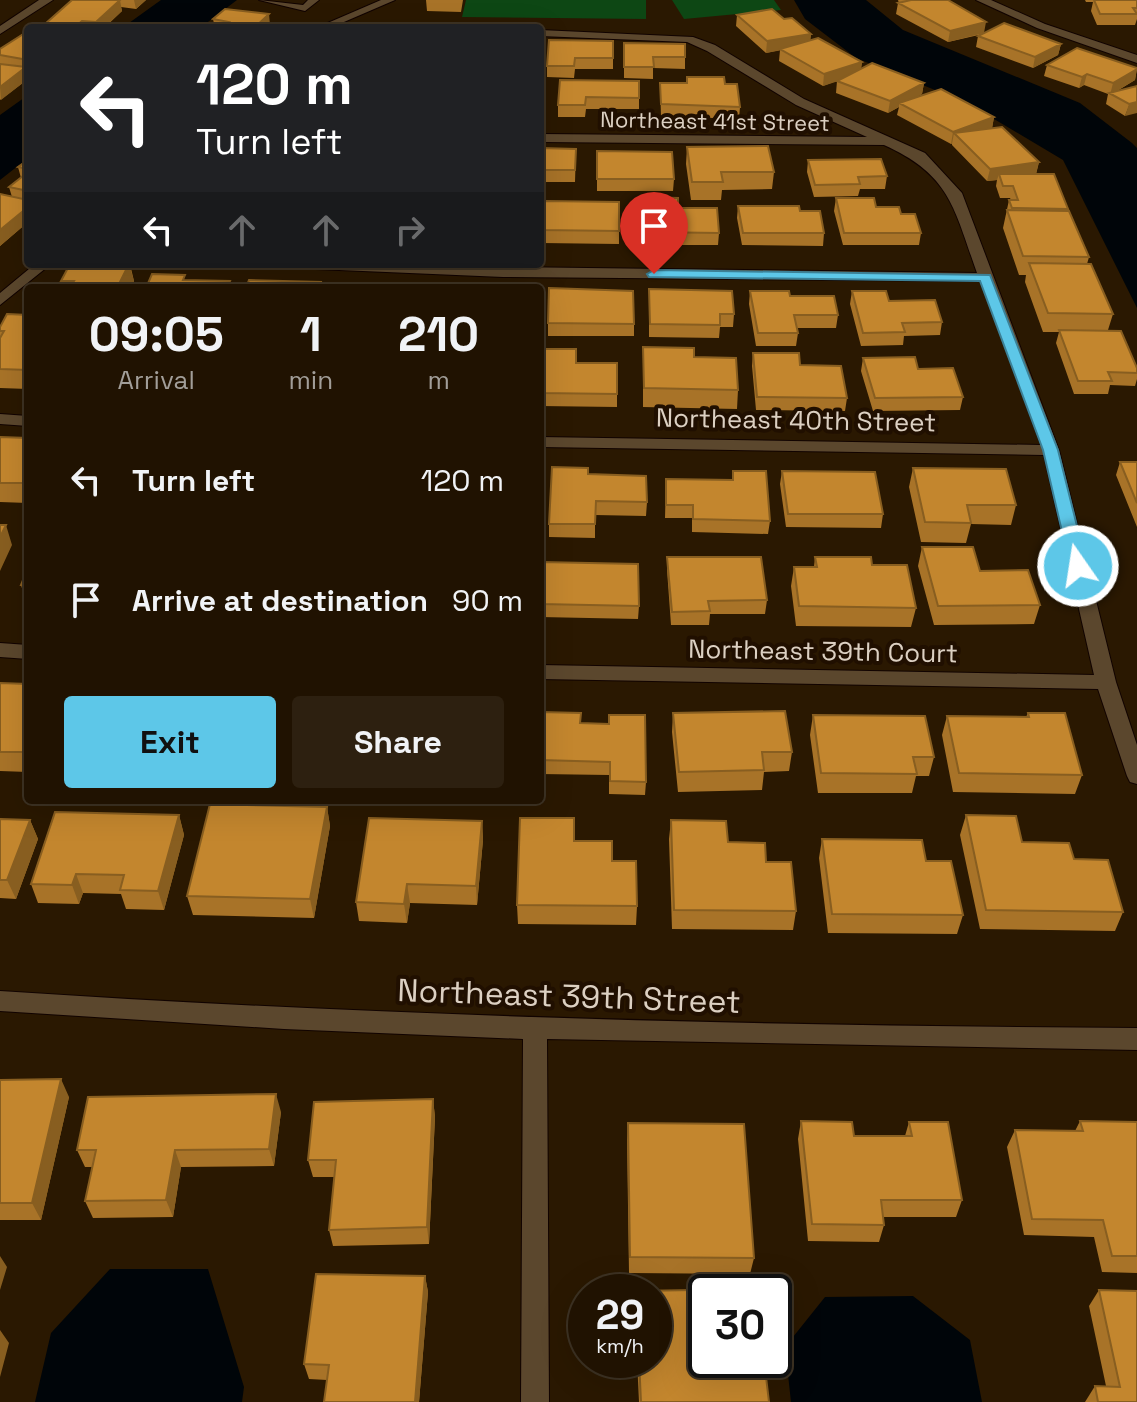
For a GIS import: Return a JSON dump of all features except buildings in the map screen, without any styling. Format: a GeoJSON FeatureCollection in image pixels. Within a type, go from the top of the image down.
{"type":"FeatureCollection","features":[{"type":"Feature","properties":{"kind":"street"},"geometry":{"type":"LineString","coordinates":[[0,31],[47,0]]}},
{"type":"Feature","properties":{"kind":"street"},"geometry":{"type":"LineString","coordinates":[[982,0],[1041,26],[1137,59]]}},
{"type":"Feature","properties":{"kind":"street"},"geometry":{"type":"LineString","coordinates":[[544,33],[689,39],[711,48],[800,102],[920,156],[955,193],[1051,450],[1106,682],[1137,776]]}},
{"type":"Feature","properties":{"kind":"street","name":"Northeast 41st Street"},"geometry":{"type":"LineString","coordinates":[[544,138],[890,141]]}},
{"type":"Feature","properties":{"kind":"street"},"geometry":{"type":"LineString","coordinates":[[0,301],[39,268]]}},
{"type":"Feature","properties":{"kind":"street"},"geometry":{"type":"LineString","coordinates":[[376,268],[503,273],[985,277]]}},
{"type":"Feature","properties":{"kind":"street"},"geometry":{"type":"LineString","coordinates":[[0,419],[24,421]]}},
{"type":"Feature","properties":{"kind":"street","name":"Northeast 40th Street"},"geometry":{"type":"LineString","coordinates":[[544,442],[1051,450]]}},
{"type":"Feature","properties":{"kind":"street"},"geometry":{"type":"LineString","coordinates":[[0,650],[24,652]]}},
{"type":"Feature","properties":{"kind":"street","name":"Northeast 39th Court"},"geometry":{"type":"LineString","coordinates":[[544,672],[1106,682]]}},
{"type":"Feature","properties":{"kind":"street","name":"Northeast 39th Street"},"geometry":{"type":"LineString","coordinates":[[0,1001],[155,1013],[535,1029],[1137,1039]]}},
{"type":"Feature","properties":{"kind":"street"},"geometry":{"type":"LineString","coordinates":[[535,1029],[535,1402]]}},
{"type":"Feature","properties":{"kind":"lane"},"geometry":{"type":"LineString","coordinates":[[264,0],[305,8],[314,0]]}},
{"type":"Feature","properties":{"kind":"lane"},"geometry":{"type":"LineString","coordinates":[[331,24],[390,0]]}},
{"type":"Feature","properties":{"kind":"green space"},"geometry":{"type":"Polygon","coordinates":[[[466,0],[646,0],[646,19],[462,17],[466,0]]]}},
{"type":"Feature","properties":{"kind":"green space"},"geometry":{"type":"Polygon","coordinates":[[[672,0],[774,0],[781,10],[684,19],[672,0]]]}},
{"type":"Feature","properties":{"kind":"shaded area"},"geometry":{"type":"Polygon","coordinates":[[[161,0],[237,0],[205,24],[128,24],[161,0]]]}},
{"type":"Feature","properties":{"kind":"shaded area"},"geometry":{"type":"Polygon","coordinates":[[[794,0],[866,0],[903,30],[1080,103],[1132,143],[1137,148],[1137,308],[1063,160],[967,103],[856,58],[805,19],[794,0]]]}},
{"type":"Feature","properties":{"kind":"shaded area"},"geometry":{"type":"Polygon","coordinates":[[[24,98],[24,161],[0,180],[0,115],[24,98]]]}},
{"type":"Feature","properties":{"kind":"shaded area"},"geometry":{"type":"Polygon","coordinates":[[[110,1269],[208,1269],[244,1387],[242,1402],[35,1402],[51,1333],[110,1269]]]}},
{"type":"Feature","properties":{"kind":"shaded area"},"geometry":{"type":"Polygon","coordinates":[[[913,1296],[970,1340],[982,1402],[791,1402],[788,1378],[792,1378],[792,1338],[825,1297],[913,1296]]]}},
{"type":"Feature","properties":{"kind":"route"},"geometry":{"type":"LineString","coordinates":[[654,274],[985,277],[1051,450],[1078,566]]}}]}
